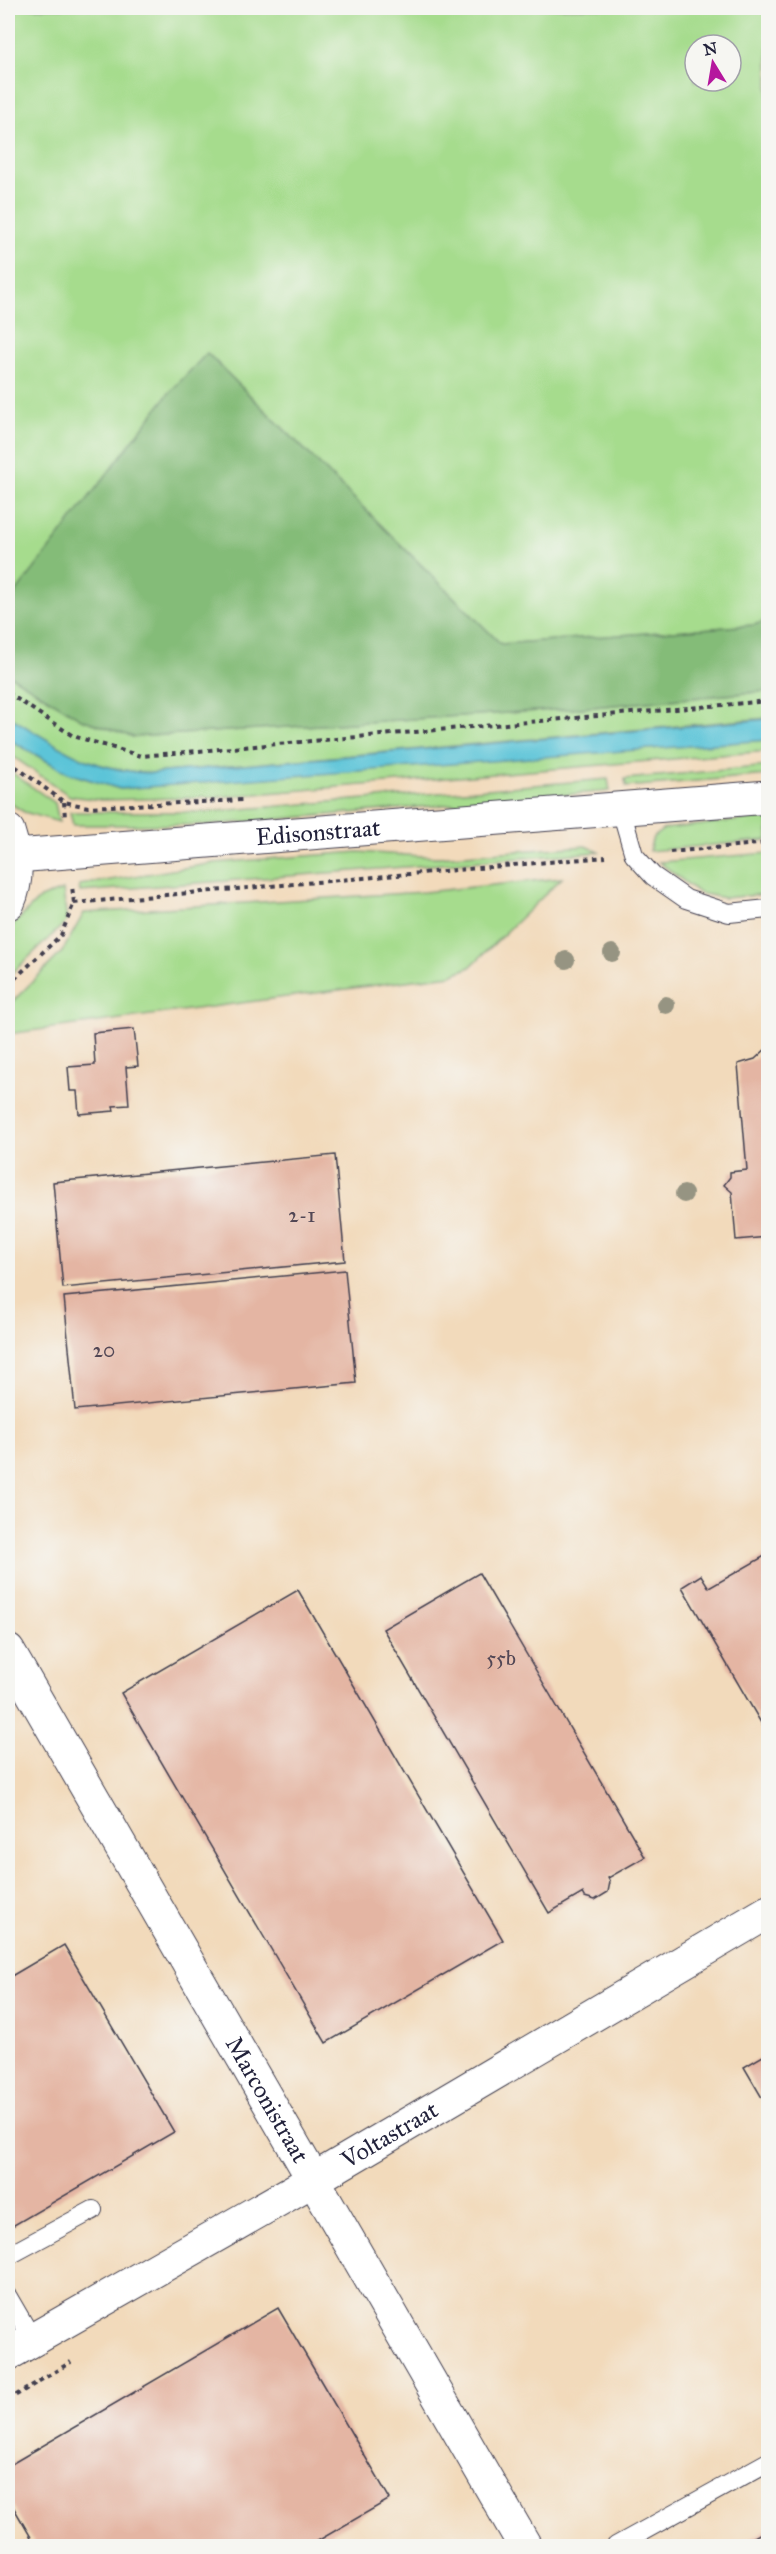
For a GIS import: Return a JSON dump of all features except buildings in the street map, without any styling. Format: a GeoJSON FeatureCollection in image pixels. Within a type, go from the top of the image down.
{"type":"FeatureCollection","features":[{"type":"Feature","properties":{"kind":"street","name":"Edisonstraat"},"geometry":{"type":"LineString","coordinates":[[12,843],[67,853],[768,797]]}},
{"type":"Feature","properties":{"kind":"street"},"geometry":{"type":"LineString","coordinates":[[8,903],[15,879],[12,843]]}},
{"type":"Feature","properties":{"kind":"street","name":"Marconistraat"},"geometry":{"type":"LineString","coordinates":[[8,1651],[525,2547]]}},
{"type":"Feature","properties":{"kind":"street","name":"Voltastraat"},"geometry":{"type":"LineString","coordinates":[[20,2347],[313,2180],[768,1912]]}},
{"type":"Feature","properties":{"kind":"lane"},"geometry":{"type":"LineString","coordinates":[[621,810],[634,855],[652,876],[686,899],[729,913],[768,909]]}},
{"type":"Feature","properties":{"kind":"lane"},"geometry":{"type":"LineString","coordinates":[[8,2256],[93,2210]]}},
{"type":"Feature","properties":{"kind":"lane"},"geometry":{"type":"LineString","coordinates":[[8,2297],[20,2347]]}},
{"type":"Feature","properties":{"kind":"lane"},"geometry":{"type":"LineString","coordinates":[[616,2547],[768,2462]]}},
{"type":"Feature","properties":{"kind":"path"},"geometry":{"type":"LineString","coordinates":[[8,693],[73,736],[141,756],[768,701]]}},
{"type":"Feature","properties":{"kind":"path"},"geometry":{"type":"LineString","coordinates":[[8,761],[64,802],[67,853],[74,903],[61,935],[8,986]]}},
{"type":"Feature","properties":{"kind":"path","name":"Edisonstraat"},"geometry":{"type":"LineString","coordinates":[[74,903],[768,843]]}},
{"type":"Feature","properties":{"kind":"green space"},"geometry":{"type":"Polygon","coordinates":[[[8,8],[768,8],[768,620],[754,625],[501,644],[207,353],[8,603],[8,8]]]}},
{"type":"Feature","properties":{"kind":"green space"},"geometry":{"type":"Polygon","coordinates":[[[207,353],[501,644],[754,625],[768,620],[768,691],[570,709],[133,737],[81,719],[8,674],[8,603],[169,393],[207,353]]]}},
{"type":"Feature","properties":{"kind":"green space"},"geometry":{"type":"Polygon","coordinates":[[[8,674],[133,737],[570,709],[768,691],[768,718],[153,773],[111,768],[93,762],[60,747],[8,716],[8,674]]]}},
{"type":"Feature","properties":{"kind":"green space"},"geometry":{"type":"Polygon","coordinates":[[[768,736],[768,751],[219,797],[101,800],[70,796],[8,753],[8,739],[68,773],[120,789],[768,736]]]}},
{"type":"Feature","properties":{"kind":"green space"},"geometry":{"type":"Polygon","coordinates":[[[768,766],[768,775],[626,787],[625,779],[768,766]]]}},
{"type":"Feature","properties":{"kind":"green space"},"geometry":{"type":"Polygon","coordinates":[[[8,770],[55,803],[59,822],[24,812],[8,802],[8,770]]]}},
{"type":"Feature","properties":{"kind":"green space"},"geometry":{"type":"Polygon","coordinates":[[[608,779],[610,791],[209,825],[73,825],[70,812],[205,812],[608,779]]]}},
{"type":"Feature","properties":{"kind":"green space"},"geometry":{"type":"Polygon","coordinates":[[[768,817],[768,840],[649,851],[653,837],[664,829],[768,817]]]}},
{"type":"Feature","properties":{"kind":"green space"},"geometry":{"type":"Polygon","coordinates":[[[586,846],[600,852],[80,892],[79,885],[215,863],[358,852],[437,857],[586,846]]]}},
{"type":"Feature","properties":{"kind":"green space"},"geometry":{"type":"Polygon","coordinates":[[[768,853],[768,894],[724,898],[699,893],[659,862],[768,853]]]}},
{"type":"Feature","properties":{"kind":"green space"},"geometry":{"type":"Polygon","coordinates":[[[562,878],[470,967],[451,975],[8,1034],[8,1006],[62,952],[84,913],[424,892],[562,878]]]}},
{"type":"Feature","properties":{"kind":"green space"},"geometry":{"type":"Polygon","coordinates":[[[63,890],[67,921],[8,977],[8,930],[40,898],[63,890]]]}},
{"type":"Feature","properties":{"kind":"water"},"geometry":{"type":"Polygon","coordinates":[[[8,716],[60,747],[93,762],[111,768],[153,773],[768,719],[768,740],[120,789],[68,773],[8,739],[8,716]]]}}]}
